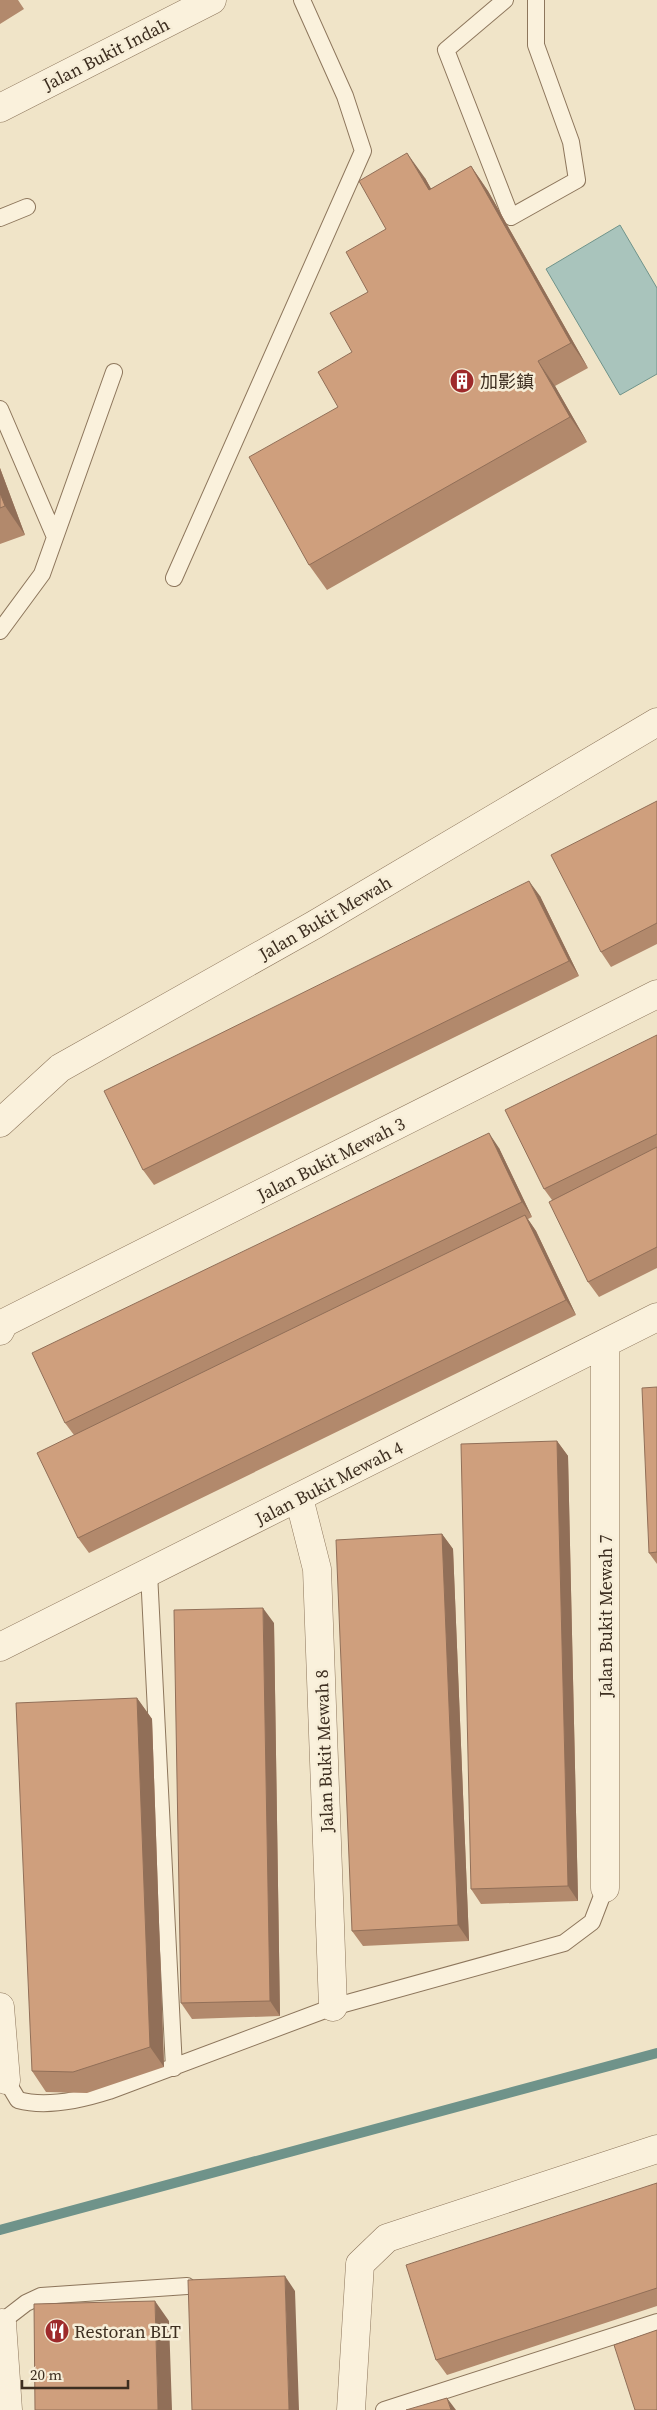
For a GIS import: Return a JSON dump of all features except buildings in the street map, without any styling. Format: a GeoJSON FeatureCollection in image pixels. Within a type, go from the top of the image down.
{"type":"FeatureCollection","features":[{"type":"Feature","properties":{"kind":"street","name":"Jalan Bukit Indah"},"geometry":{"type":"LineString","coordinates":[[0,108],[212,0]]}},
{"type":"Feature","properties":{"kind":"street","name":"Jalan Bukit Mewah"},"geometry":{"type":"LineString","coordinates":[[0,1123],[60,1068],[314,925],[657,722]]}},
{"type":"Feature","properties":{"kind":"street","name":"Jalan Bukit Mewah 3"},"geometry":{"type":"LineString","coordinates":[[2,1327],[657,994]]}},
{"type":"Feature","properties":{"kind":"street","name":"Jalan Bukit Mewah 4"},"geometry":{"type":"LineString","coordinates":[[0,1647],[657,1318]]}},
{"type":"Feature","properties":{"kind":"street","name":"Jalan Bukit Mewah 7"},"geometry":{"type":"LineString","coordinates":[[605,1344],[605,1888]]}},
{"type":"Feature","properties":{"kind":"street","name":"Jalan Bukit Mewah 8"},"geometry":{"type":"LineString","coordinates":[[299,1498],[317,1569],[333,2007]]}},
{"type":"Feature","properties":{"kind":"street"},"geometry":{"type":"LineString","coordinates":[[0,2008],[6,2080]]}},
{"type":"Feature","properties":{"kind":"street"},"geometry":{"type":"LineString","coordinates":[[351,2410],[360,2264],[388,2238],[657,2149]]}},
{"type":"Feature","properties":{"kind":"street"},"geometry":{"type":"LineString","coordinates":[[1,2323],[8,2410]]}},
{"type":"Feature","properties":{"kind":"lane"},"geometry":{"type":"LineString","coordinates":[[174,578],[363,151],[345,96],[302,0]]}},
{"type":"Feature","properties":{"kind":"lane"},"geometry":{"type":"LineString","coordinates":[[505,0],[446,50],[510,217],[577,180],[571,142],[536,45],[536,0]]}},
{"type":"Feature","properties":{"kind":"lane"},"geometry":{"type":"LineString","coordinates":[[0,218],[26,207]]}},
{"type":"Feature","properties":{"kind":"lane"},"geometry":{"type":"LineString","coordinates":[[0,631],[42,574],[114,372]]}},
{"type":"Feature","properties":{"kind":"lane"},"geometry":{"type":"LineString","coordinates":[[0,409],[55,537]]}},
{"type":"Feature","properties":{"kind":"lane"},"geometry":{"type":"LineString","coordinates":[[148,1573],[174,2068]]}},
{"type":"Feature","properties":{"kind":"lane"},"geometry":{"type":"LineString","coordinates":[[6,2080],[18,2100],[30,2104],[73,2101],[109,2091],[333,2007],[564,1943],[592,1922],[605,1888]]}},
{"type":"Feature","properties":{"kind":"lane"},"geometry":{"type":"LineString","coordinates":[[1,2323],[26,2303],[41,2296],[188,2286]]}},
{"type":"Feature","properties":{"kind":"lane"},"geometry":{"type":"LineString","coordinates":[[384,2410],[657,2322]]}},
{"type":"Feature","properties":{"kind":"water"},"geometry":{"type":"Polygon","coordinates":[[[620,225],[657,288],[657,374],[620,395],[546,269],[620,225]]]}},
{"type":"Feature","properties":{"kind":"waterway"},"geometry":{"type":"LineString","coordinates":[[0,2230],[657,2053]]}},
{"type":"Feature","properties":{"kind":"place","name":"加影鎮"},"geometry":{"type":"Point","coordinates":[462,381]}},
{"type":"Feature","properties":{"kind":"place","name":"Restoran BLT"},"geometry":{"type":"Point","coordinates":[57,2331]}}]}
